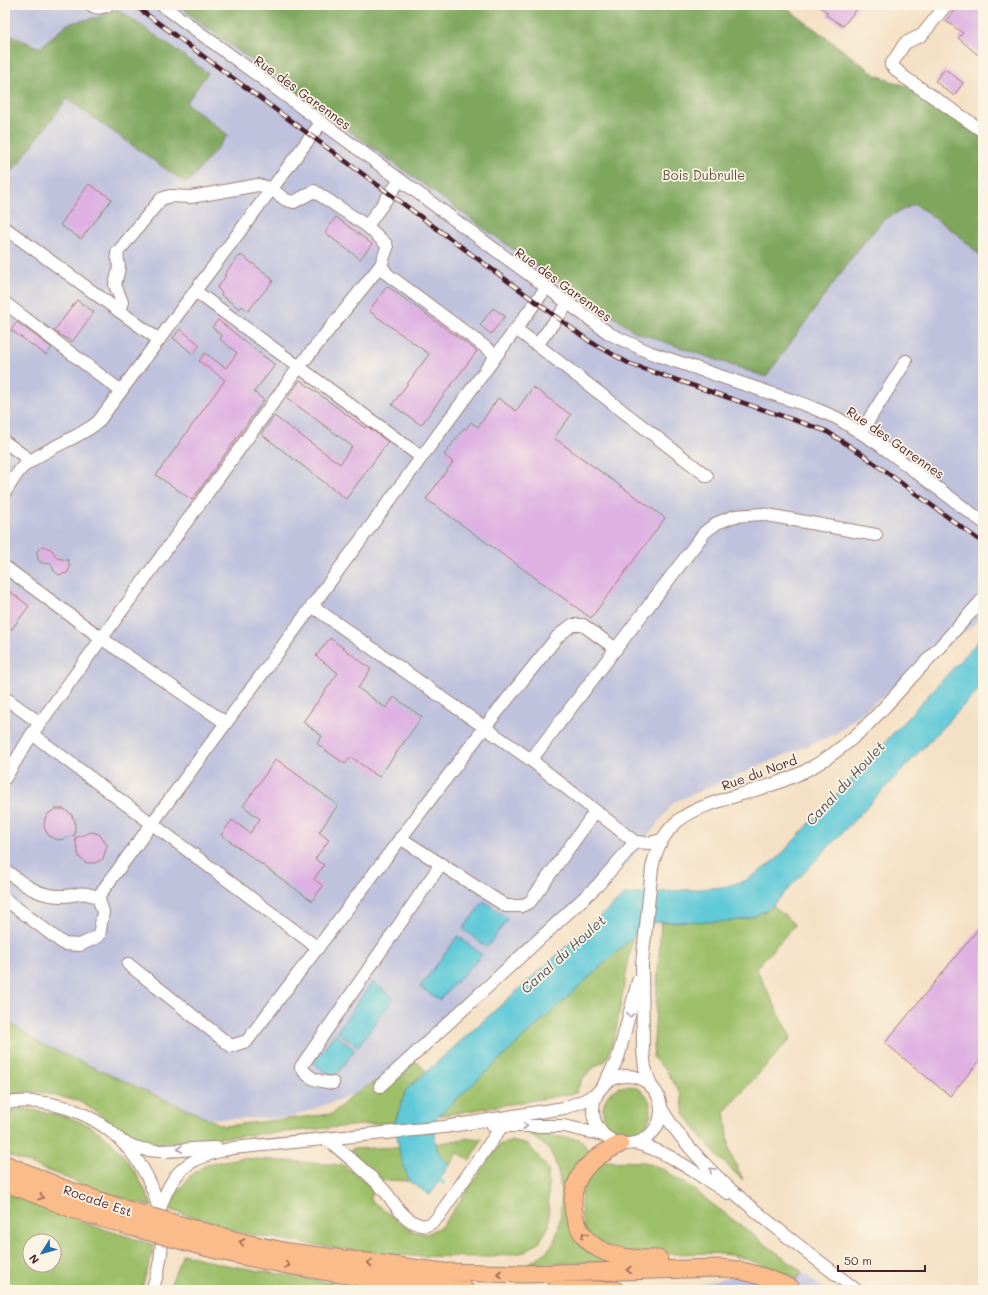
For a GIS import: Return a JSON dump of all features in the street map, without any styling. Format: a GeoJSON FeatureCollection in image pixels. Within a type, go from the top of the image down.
{"type":"FeatureCollection","features":[{"type":"Feature","properties":{"kind":"highway"},"geometry":{"type":"LineString","coordinates":[[627,1144],[603,1153],[586,1167],[575,1188],[572,1206],[575,1219],[581,1231],[593,1245],[608,1253],[639,1259],[712,1258],[737,1262],[763,1272],[792,1289]]}},
{"type":"Feature","properties":{"kind":"highway","name":"Rocade Est"},"geometry":{"type":"LineString","coordinates":[[5,1164],[65,1189],[124,1209],[194,1237]]}},
{"type":"Feature","properties":{"kind":"highway","name":"Rocade Est"},"geometry":{"type":"LineString","coordinates":[[5,1182],[75,1210],[128,1226],[194,1237]]}},
{"type":"Feature","properties":{"kind":"highway"},"geometry":{"type":"LineString","coordinates":[[194,1237],[245,1243],[289,1252],[444,1272],[520,1274],[719,1268],[739,1270],[758,1275],[792,1289]]}},
{"type":"Feature","properties":{"kind":"highway"},"geometry":{"type":"LineString","coordinates":[[194,1237],[231,1254],[300,1268],[431,1287],[465,1290]]}},
{"type":"Feature","properties":{"kind":"highway"},"geometry":{"type":"LineString","coordinates":[[555,1290],[615,1290]]}},
{"type":"Feature","properties":{"kind":"street"},"geometry":{"type":"LineString","coordinates":[[91,5],[96,8],[102,8],[108,5]]}},
{"type":"Feature","properties":{"kind":"street","name":"Rue des Garennes"},"geometry":{"type":"LineString","coordinates":[[162,5],[567,305],[610,334],[631,345],[806,405],[837,418],[861,432],[983,522]]}},
{"type":"Feature","properties":{"kind":"street"},"geometry":{"type":"LineString","coordinates":[[946,5],[922,35],[905,43],[891,65],[904,77],[983,131]]}},
{"type":"Feature","properties":{"kind":"street"},"geometry":{"type":"LineString","coordinates":[[5,492],[22,468],[31,461],[48,450],[88,430],[98,422],[322,123]]}},
{"type":"Feature","properties":{"kind":"street"},"geometry":{"type":"LineString","coordinates":[[367,226],[400,180]]}},
{"type":"Feature","properties":{"kind":"street"},"geometry":{"type":"LineString","coordinates":[[5,778],[32,734],[299,367],[382,266],[387,248],[386,244],[367,226],[314,191],[294,202],[286,200],[271,190],[258,185],[190,197],[170,196],[161,199],[117,253],[119,268],[115,285],[122,302],[119,311]]}},
{"type":"Feature","properties":{"kind":"street"},"geometry":{"type":"LineString","coordinates":[[5,228],[159,340]]}},
{"type":"Feature","properties":{"kind":"street"},"geometry":{"type":"LineString","coordinates":[[382,266],[387,274],[496,355]]}},
{"type":"Feature","properties":{"kind":"street"},"geometry":{"type":"LineString","coordinates":[[98,897],[546,288]]}},
{"type":"Feature","properties":{"kind":"street"},"geometry":{"type":"LineString","coordinates":[[195,291],[421,457]]}},
{"type":"Feature","properties":{"kind":"street"},"geometry":{"type":"LineString","coordinates":[[5,304],[121,391]]}},
{"type":"Feature","properties":{"kind":"street"},"geometry":{"type":"LineString","coordinates":[[538,345],[567,305]]}},
{"type":"Feature","properties":{"kind":"street"},"geometry":{"type":"LineString","coordinates":[[516,329],[707,476]]}},
{"type":"Feature","properties":{"kind":"street"},"geometry":{"type":"LineString","coordinates":[[861,432],[906,361]]}},
{"type":"Feature","properties":{"kind":"street"},"geometry":{"type":"LineString","coordinates":[[5,442],[31,461]]}},
{"type":"Feature","properties":{"kind":"street"},"geometry":{"type":"LineString","coordinates":[[531,760],[705,532],[717,523],[735,516],[762,514],[876,535]]}},
{"type":"Feature","properties":{"kind":"street"},"geometry":{"type":"LineString","coordinates":[[5,567],[101,638],[226,723]]}},
{"type":"Feature","properties":{"kind":"street","name":"Rue du Nord"},"geometry":{"type":"LineString","coordinates":[[600,1088],[618,1058],[642,964],[651,877],[655,855],[661,840],[674,823],[690,811],[794,776],[819,764],[870,724],[983,599]]}},
{"type":"Feature","properties":{"kind":"street"},"geometry":{"type":"LineString","coordinates":[[312,606],[531,760],[595,812],[635,842],[649,843],[661,840]]}},
{"type":"Feature","properties":{"kind":"street"},"geometry":{"type":"LineString","coordinates":[[128,964],[231,1046],[247,1040],[484,728],[558,636],[572,625],[583,625],[616,649]]}},
{"type":"Feature","properties":{"kind":"street"},"geometry":{"type":"LineString","coordinates":[[5,698],[40,723]]}},
{"type":"Feature","properties":{"kind":"street"},"geometry":{"type":"LineString","coordinates":[[32,734],[151,825],[318,948]]}},
{"type":"Feature","properties":{"kind":"street"},"geometry":{"type":"LineString","coordinates":[[400,838],[506,906],[521,906],[530,902],[595,812]]}},
{"type":"Feature","properties":{"kind":"street"},"geometry":{"type":"LineString","coordinates":[[380,1086],[598,885],[635,842]]}},
{"type":"Feature","properties":{"kind":"street"},"geometry":{"type":"LineString","coordinates":[[334,1083],[316,1081],[306,1075],[301,1067],[441,864]]}},
{"type":"Feature","properties":{"kind":"street"},"geometry":{"type":"LineString","coordinates":[[5,870],[29,889],[45,895],[62,896],[84,892],[98,897]]}},
{"type":"Feature","properties":{"kind":"street"},"geometry":{"type":"LineString","coordinates":[[5,899],[64,944],[80,945],[99,936],[103,912],[98,897]]}},
{"type":"Feature","properties":{"kind":"street","name":"Rue du Nord"},"geometry":{"type":"LineString","coordinates":[[642,964],[643,1050],[645,1068],[651,1086]]}},
{"type":"Feature","properties":{"kind":"street"},"geometry":{"type":"LineString","coordinates":[[5,1103],[41,1102],[71,1109],[98,1122],[122,1141],[135,1148],[151,1151],[197,1147],[233,1148],[444,1127],[564,1108],[583,1101],[613,1078],[628,1076],[642,1079],[651,1086],[659,1098],[661,1108],[660,1119],[656,1129],[645,1139],[627,1144]]}},
{"type":"Feature","properties":{"kind":"street"},"geometry":{"type":"LineString","coordinates":[[600,1088],[593,1103],[593,1115],[596,1126],[603,1135]]}},
{"type":"Feature","properties":{"kind":"street"},"geometry":{"type":"LineString","coordinates":[[661,1108],[670,1123],[702,1160],[750,1206],[856,1290]]}},
{"type":"Feature","properties":{"kind":"street"},"geometry":{"type":"LineString","coordinates":[[328,1139],[383,1189],[397,1210],[416,1223],[423,1225],[431,1223],[438,1217],[502,1126]]}},
{"type":"Feature","properties":{"kind":"street"},"geometry":{"type":"LineString","coordinates":[[444,1127],[564,1126],[603,1135],[627,1144],[658,1150],[671,1156],[750,1206]]}},
{"type":"Feature","properties":{"kind":"street"},"geometry":{"type":"LineString","coordinates":[[122,1141],[144,1171],[153,1188],[159,1212],[162,1246],[156,1287]]}},
{"type":"Feature","properties":{"kind":"street"},"geometry":{"type":"LineString","coordinates":[[159,1212],[168,1187],[183,1167],[202,1156],[233,1148]]}},
{"type":"Feature","properties":{"kind":"shaded area"},"geometry":{"type":"Polygon","coordinates":[[[5,5],[780,5],[983,153],[983,615],[977,622],[835,734],[674,802],[626,865],[483,991],[414,1060],[354,1094],[289,1118],[177,1119],[5,1046],[5,5]]]}},
{"type":"Feature","properties":{"kind":"shaded area"},"geometry":{"type":"Polygon","coordinates":[[[788,1261],[825,1290],[682,1290],[788,1261]]]}},
{"type":"Feature","properties":{"kind":"green space","name":"Bois Dubrulle"},"geometry":{"type":"Polygon","coordinates":[[[180,5],[783,5],[876,75],[906,86],[983,138],[983,258],[957,234],[915,204],[884,219],[856,252],[766,377],[636,332],[535,265],[196,20],[180,5]]]}},
{"type":"Feature","properties":{"kind":"green space"},"geometry":{"type":"Polygon","coordinates":[[[118,9],[208,73],[186,103],[228,135],[187,184],[67,99],[5,181],[5,33],[40,48],[67,24],[98,17],[118,9]]]}},
{"type":"Feature","properties":{"kind":"green space"},"geometry":{"type":"Polygon","coordinates":[[[773,905],[795,925],[756,968],[791,1038],[725,1111],[730,1152],[743,1180],[719,1158],[684,1114],[681,1094],[667,1072],[653,1058],[661,922],[695,920],[726,921],[746,919],[755,916],[773,905]]]}},
{"type":"Feature","properties":{"kind":"green space"},"geometry":{"type":"Polygon","coordinates":[[[633,937],[615,1035],[607,1060],[584,1077],[576,1093],[438,1116],[633,937]]]}},
{"type":"Feature","properties":{"kind":"green space"},"geometry":{"type":"Polygon","coordinates":[[[5,1019],[39,1043],[224,1126],[332,1114],[354,1094],[414,1060],[427,1072],[406,1090],[395,1122],[151,1144],[136,1143],[95,1111],[78,1101],[39,1092],[5,1095],[5,1019]]]}},
{"type":"Feature","properties":{"kind":"green space"},"geometry":{"type":"Polygon","coordinates":[[[622,1086],[632,1086],[641,1090],[647,1096],[650,1101],[650,1119],[641,1130],[632,1134],[622,1134],[613,1130],[607,1124],[603,1115],[603,1105],[607,1096],[613,1090],[622,1086]]]}},
{"type":"Feature","properties":{"kind":"green space"},"geometry":{"type":"Polygon","coordinates":[[[25,1109],[78,1121],[103,1135],[124,1156],[133,1168],[152,1207],[107,1194],[5,1154],[5,1112],[25,1109]]]}},
{"type":"Feature","properties":{"kind":"green space"},"geometry":{"type":"Polygon","coordinates":[[[529,1134],[580,1139],[592,1155],[565,1203],[610,1262],[527,1264],[546,1252],[551,1246],[556,1236],[561,1210],[560,1181],[557,1167],[546,1147],[529,1134]]]}},
{"type":"Feature","properties":{"kind":"green space"},"geometry":{"type":"Polygon","coordinates":[[[470,1138],[482,1139],[470,1161],[458,1152],[450,1165],[440,1157],[435,1144],[470,1138]]]}},
{"type":"Feature","properties":{"kind":"green space"},"geometry":{"type":"Polygon","coordinates":[[[511,1141],[529,1145],[548,1169],[549,1226],[540,1241],[525,1252],[492,1257],[412,1256],[343,1249],[246,1234],[170,1210],[169,1204],[190,1176],[207,1164],[240,1158],[343,1165],[375,1189],[369,1199],[412,1231],[427,1234],[443,1225],[499,1145],[511,1141]]]}},
{"type":"Feature","properties":{"kind":"green space"},"geometry":{"type":"Polygon","coordinates":[[[399,1147],[409,1181],[381,1180],[350,1154],[352,1149],[399,1147]]]}},
{"type":"Feature","properties":{"kind":"green space"},"geometry":{"type":"Polygon","coordinates":[[[604,1161],[644,1162],[661,1168],[694,1190],[802,1272],[797,1279],[751,1260],[732,1255],[706,1253],[644,1253],[624,1251],[605,1245],[591,1235],[582,1221],[581,1210],[582,1191],[586,1180],[589,1175],[604,1161]]]}},
{"type":"Feature","properties":{"kind":"green space"},"geometry":{"type":"Polygon","coordinates":[[[5,1193],[97,1227],[155,1245],[141,1290],[5,1290],[5,1193]]]}},
{"type":"Feature","properties":{"kind":"green space"},"geometry":{"type":"Polygon","coordinates":[[[183,1254],[221,1264],[371,1290],[172,1290],[171,1283],[183,1254]]]}},
{"type":"Feature","properties":{"kind":"water"},"geometry":{"type":"Polygon","coordinates":[[[983,636],[983,685],[773,905],[751,917],[739,920],[713,922],[655,922],[633,937],[436,1118],[435,1138],[437,1149],[449,1165],[430,1195],[409,1181],[400,1155],[395,1122],[406,1090],[624,895],[724,887],[747,880],[777,859],[983,636]]]}},
{"type":"Feature","properties":{"kind":"water"},"geometry":{"type":"Polygon","coordinates":[[[484,901],[508,919],[487,947],[463,929],[484,901]]]}},
{"type":"Feature","properties":{"kind":"water"},"geometry":{"type":"Polygon","coordinates":[[[458,936],[482,955],[439,1000],[420,987],[458,936]]]}},
{"type":"Feature","properties":{"kind":"water"},"geometry":{"type":"Polygon","coordinates":[[[372,982],[394,998],[358,1046],[337,1032],[372,982]]]}},
{"type":"Feature","properties":{"kind":"water"},"geometry":{"type":"Polygon","coordinates":[[[335,1034],[355,1050],[334,1078],[313,1063],[335,1034]]]}},
{"type":"Feature","properties":{"kind":"building"},"geometry":{"type":"Polygon","coordinates":[[[818,5],[860,5],[843,26],[826,15],[828,13],[818,5]]]}},
{"type":"Feature","properties":{"kind":"building"},"geometry":{"type":"Polygon","coordinates":[[[958,5],[983,5],[983,59],[958,38],[963,33],[946,21],[958,5]]]}},
{"type":"Feature","properties":{"kind":"building"},"geometry":{"type":"Polygon","coordinates":[[[945,69],[963,83],[954,96],[935,81],[945,69]]]}},
{"type":"Feature","properties":{"kind":"building"},"geometry":{"type":"Polygon","coordinates":[[[89,184],[112,199],[81,239],[60,225],[89,184]]]}},
{"type":"Feature","properties":{"kind":"building"},"geometry":{"type":"Polygon","coordinates":[[[336,217],[372,244],[360,259],[325,233],[336,217]]]}},
{"type":"Feature","properties":{"kind":"building"},"geometry":{"type":"Polygon","coordinates":[[[241,255],[272,278],[271,279],[273,281],[248,311],[242,306],[240,309],[221,295],[222,293],[217,288],[226,276],[224,275],[241,255]]]}},
{"type":"Feature","properties":{"kind":"building"},"geometry":{"type":"Polygon","coordinates":[[[387,286],[477,351],[421,425],[392,405],[429,354],[369,311],[387,286]]]}},
{"type":"Feature","properties":{"kind":"building"},"geometry":{"type":"Polygon","coordinates":[[[77,300],[94,312],[72,342],[54,331],[77,300]]]}},
{"type":"Feature","properties":{"kind":"building"},"geometry":{"type":"Polygon","coordinates":[[[493,308],[505,316],[491,334],[480,325],[493,308]]]}},
{"type":"Feature","properties":{"kind":"building"},"geometry":{"type":"Polygon","coordinates":[[[218,320],[275,365],[254,392],[264,400],[192,500],[156,475],[225,380],[199,361],[205,353],[226,368],[237,353],[220,339],[222,336],[212,327],[218,320]]]}},
{"type":"Feature","properties":{"kind":"building"},"geometry":{"type":"Polygon","coordinates":[[[17,322],[52,348],[46,355],[11,330],[17,322]]]}},
{"type":"Feature","properties":{"kind":"building"},"geometry":{"type":"Polygon","coordinates":[[[180,329],[200,345],[193,354],[173,338],[180,329]]]}},
{"type":"Feature","properties":{"kind":"building"},"geometry":{"type":"Polygon","coordinates":[[[300,380],[365,428],[367,426],[388,442],[346,499],[261,434],[274,416],[340,464],[352,446],[287,398],[300,380]]]}},
{"type":"Feature","properties":{"kind":"building"},"geometry":{"type":"Polygon","coordinates":[[[533,387],[571,415],[554,438],[665,518],[591,618],[426,499],[453,462],[444,455],[464,428],[466,429],[471,422],[478,427],[498,398],[516,411],[533,387]]]}},
{"type":"Feature","properties":{"kind":"building"},"geometry":{"type":"Polygon","coordinates":[[[42,546],[51,549],[57,558],[68,560],[70,568],[67,573],[59,575],[54,571],[51,564],[42,563],[38,560],[37,551],[42,546]]]}},
{"type":"Feature","properties":{"kind":"building"},"geometry":{"type":"Polygon","coordinates":[[[5,588],[29,606],[12,629],[5,624],[5,588]]]}},
{"type":"Feature","properties":{"kind":"building"},"geometry":{"type":"Polygon","coordinates":[[[330,638],[371,669],[358,688],[386,708],[394,697],[422,717],[379,777],[351,757],[345,764],[317,744],[322,736],[303,722],[338,673],[316,656],[330,638]]]}},
{"type":"Feature","properties":{"kind":"building"},"geometry":{"type":"Polygon","coordinates":[[[276,759],[338,805],[319,832],[329,840],[315,859],[324,865],[314,879],[323,886],[312,901],[221,835],[232,820],[250,833],[260,819],[243,806],[276,759]]]}},
{"type":"Feature","properties":{"kind":"building"},"geometry":{"type":"Polygon","coordinates":[[[55,809],[64,809],[71,814],[75,821],[75,835],[60,840],[54,839],[48,835],[44,827],[45,818],[55,809]]]}},
{"type":"Feature","properties":{"kind":"building"},"geometry":{"type":"Polygon","coordinates":[[[91,832],[99,834],[107,845],[103,859],[95,863],[86,863],[79,857],[75,838],[91,832]]]}},
{"type":"Feature","properties":{"kind":"building"},"geometry":{"type":"Polygon","coordinates":[[[983,923],[983,1057],[950,1096],[885,1043],[983,923]]]}},
{"type":"Feature","properties":{"kind":"waterway","name":"Canal du Houlet"},"geometry":{"type":"LineString","coordinates":[[437,1176],[443,1183]]}},
{"type":"Feature","properties":{"kind":"railway"},"geometry":{"type":"LineString","coordinates":[[134,5],[589,341],[630,364],[826,431],[859,452],[983,543]]}}]}
